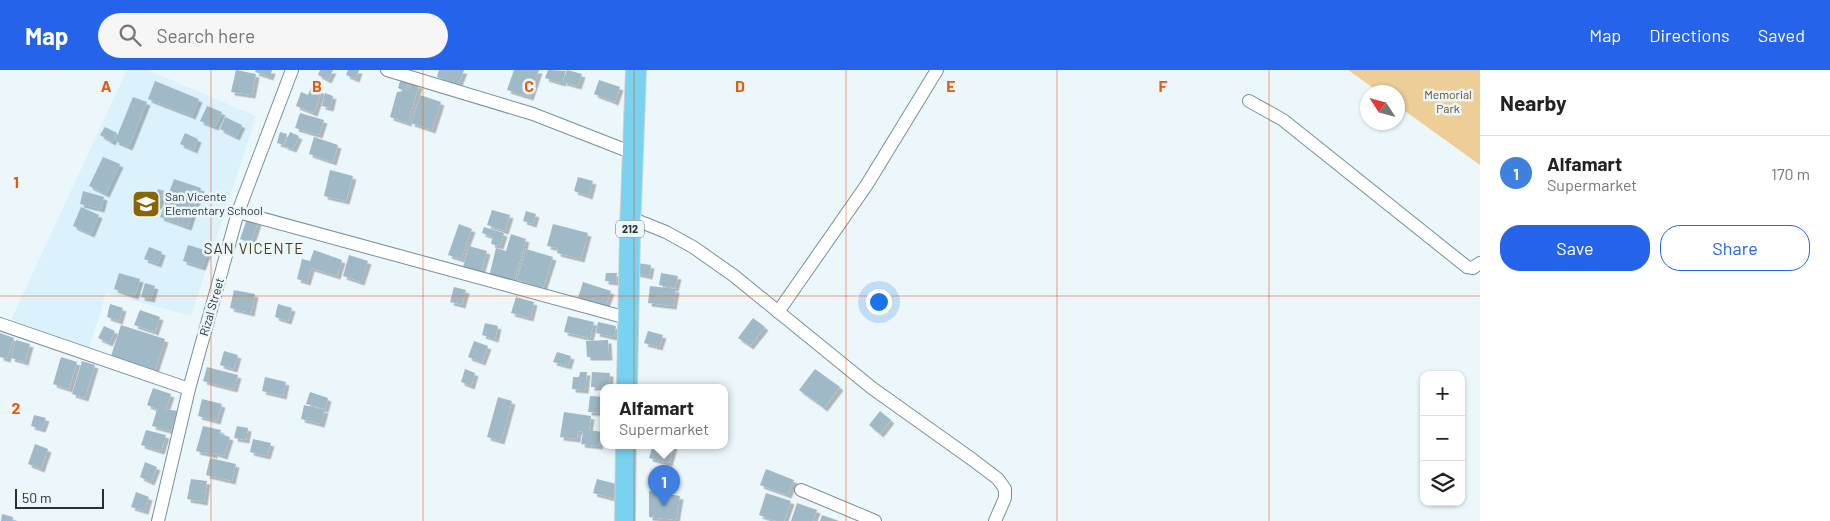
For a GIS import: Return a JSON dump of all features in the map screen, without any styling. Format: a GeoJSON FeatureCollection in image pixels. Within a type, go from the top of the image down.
{"type":"FeatureCollection","features":[{"type":"Feature","properties":{"kind":"main road","name":"212"},"geometry":{"type":"LineString","coordinates":[[627,384],[627,318],[636,70]]}},
{"type":"Feature","properties":{"kind":"main road"},"geometry":{"type":"LineString","coordinates":[[626,449],[626,521]]}},
{"type":"Feature","properties":{"kind":"street","name":"Rizal Street"},"geometry":{"type":"LineString","coordinates":[[158,521],[189,388],[238,212],[292,70]]}},
{"type":"Feature","properties":{"kind":"street"},"geometry":{"type":"LineString","coordinates":[[387,70],[533,114],[633,153]]}},
{"type":"Feature","properties":{"kind":"street"},"geometry":{"type":"LineString","coordinates":[[778,312],[866,186],[937,70]]}},
{"type":"Feature","properties":{"kind":"street"},"geometry":{"type":"LineString","coordinates":[[1249,101],[1283,120],[1467,267],[1473,268],[1480,264]]}},
{"type":"Feature","properties":{"kind":"street"},"geometry":{"type":"LineString","coordinates":[[238,212],[627,318]]}},
{"type":"Feature","properties":{"kind":"street"},"geometry":{"type":"LineString","coordinates":[[631,218],[666,232],[693,247],[732,275],[872,388],[998,479],[1005,489],[1006,498],[995,521]]}},
{"type":"Feature","properties":{"kind":"street"},"geometry":{"type":"LineString","coordinates":[[0,324],[189,388]]}},
{"type":"Feature","properties":{"kind":"street"},"geometry":{"type":"LineString","coordinates":[[801,490],[874,521]]}},
{"type":"Feature","properties":{"kind":"shaded area","name":"San Vicente Elementary School"},"geometry":{"type":"Polygon","coordinates":[[[127,70],[148,70],[256,116],[191,316],[106,293],[89,348],[11,320],[127,70]]]}},
{"type":"Feature","properties":{"kind":"green space","name":"Memorial Park"},"geometry":{"type":"Polygon","coordinates":[[[1348,70],[1480,70],[1480,165],[1405,111],[1405,85],[1369,85],[1348,70]]]}},
{"type":"Feature","properties":{"kind":"building"},"geometry":{"type":"Polygon","coordinates":[[[236,70],[256,74],[252,95],[231,92],[236,70]]]}},
{"type":"Feature","properties":{"kind":"building"},"geometry":{"type":"Polygon","coordinates":[[[256,70],[272,70],[270,77],[255,72],[256,70]]]}},
{"type":"Feature","properties":{"kind":"building"},"geometry":{"type":"Polygon","coordinates":[[[320,70],[333,70],[328,80],[318,75],[320,70]]]}},
{"type":"Feature","properties":{"kind":"building"},"geometry":{"type":"Polygon","coordinates":[[[348,70],[359,70],[356,79],[346,75],[348,70]]]}},
{"type":"Feature","properties":{"kind":"building"},"geometry":{"type":"Polygon","coordinates":[[[439,70],[464,70],[458,85],[437,77],[439,70]]]}},
{"type":"Feature","properties":{"kind":"building"},"geometry":{"type":"Polygon","coordinates":[[[514,70],[539,70],[530,97],[507,90],[514,70]]]}},
{"type":"Feature","properties":{"kind":"building"},"geometry":{"type":"Polygon","coordinates":[[[548,70],[566,71],[562,83],[545,78],[548,70]]]}},
{"type":"Feature","properties":{"kind":"building"},"geometry":{"type":"Polygon","coordinates":[[[567,70],[582,74],[578,86],[563,82],[567,70]]]}},
{"type":"Feature","properties":{"kind":"building"},"geometry":{"type":"Polygon","coordinates":[[[401,78],[409,81],[405,90],[408,90],[411,83],[419,85],[408,123],[390,117],[397,92],[404,91],[398,88],[401,78]]]}},
{"type":"Feature","properties":{"kind":"building"},"geometry":{"type":"Polygon","coordinates":[[[599,80],[620,87],[615,102],[594,94],[599,80]]]}},
{"type":"Feature","properties":{"kind":"building"},"geometry":{"type":"Polygon","coordinates":[[[155,81],[199,99],[192,116],[148,99],[155,81]]]}},
{"type":"Feature","properties":{"kind":"building"},"geometry":{"type":"Polygon","coordinates":[[[311,87],[322,91],[314,113],[296,106],[301,92],[308,95],[311,87]]]}},
{"type":"Feature","properties":{"kind":"building"},"geometry":{"type":"Polygon","coordinates":[[[325,93],[333,96],[330,108],[322,106],[325,93]]]}},
{"type":"Feature","properties":{"kind":"building"},"geometry":{"type":"Polygon","coordinates":[[[420,95],[441,102],[432,130],[411,123],[420,95]]]}},
{"type":"Feature","properties":{"kind":"building"},"geometry":{"type":"Polygon","coordinates":[[[133,97],[147,102],[129,147],[115,141],[133,97]]]}},
{"type":"Feature","properties":{"kind":"building"},"geometry":{"type":"Polygon","coordinates":[[[207,106],[222,112],[215,127],[200,121],[207,106]]]}},
{"type":"Feature","properties":{"kind":"building"},"geometry":{"type":"Polygon","coordinates":[[[300,113],[324,120],[319,135],[295,128],[300,113]]]}},
{"type":"Feature","properties":{"kind":"building"},"geometry":{"type":"Polygon","coordinates":[[[225,117],[242,125],[236,137],[220,129],[225,117]]]}},
{"type":"Feature","properties":{"kind":"building"},"geometry":{"type":"Polygon","coordinates":[[[105,127],[117,133],[112,142],[100,135],[105,127]]]}},
{"type":"Feature","properties":{"kind":"building"},"geometry":{"type":"Polygon","coordinates":[[[280,132],[287,134],[284,145],[277,143],[280,132]]]}},
{"type":"Feature","properties":{"kind":"building"},"geometry":{"type":"Polygon","coordinates":[[[290,132],[299,136],[293,149],[284,146],[290,132]]]}},
{"type":"Feature","properties":{"kind":"building"},"geometry":{"type":"Polygon","coordinates":[[[185,133],[198,139],[194,150],[180,144],[185,133]]]}},
{"type":"Feature","properties":{"kind":"building"},"geometry":{"type":"Polygon","coordinates":[[[314,137],[338,145],[333,162],[309,154],[314,137]]]}},
{"type":"Feature","properties":{"kind":"building"},"geometry":{"type":"Polygon","coordinates":[[[103,157],[120,164],[106,194],[89,186],[103,157]]]}},
{"type":"Feature","properties":{"kind":"building"},"geometry":{"type":"Polygon","coordinates":[[[330,170],[353,176],[346,201],[324,196],[330,170]]]}},
{"type":"Feature","properties":{"kind":"building"},"geometry":{"type":"Polygon","coordinates":[[[578,177],[593,181],[589,196],[574,191],[578,177]]]}},
{"type":"Feature","properties":{"kind":"building"},"geometry":{"type":"Polygon","coordinates":[[[174,179],[201,188],[188,227],[160,217],[174,179]]]}},
{"type":"Feature","properties":{"kind":"building"},"geometry":{"type":"Polygon","coordinates":[[[158,189],[164,191],[158,206],[152,203],[158,189]]]}},
{"type":"Feature","properties":{"kind":"building"},"geometry":{"type":"Polygon","coordinates":[[[83,191],[104,197],[101,209],[80,204],[83,191]]]}},
{"type":"Feature","properties":{"kind":"building"},"geometry":{"type":"Polygon","coordinates":[[[81,207],[99,215],[91,234],[73,226],[81,207]]]}},
{"type":"Feature","properties":{"kind":"building"},"geometry":{"type":"Polygon","coordinates":[[[492,210],[510,215],[505,231],[487,225],[492,210]]]}},
{"type":"Feature","properties":{"kind":"building"},"geometry":{"type":"Polygon","coordinates":[[[526,211],[536,214],[533,224],[523,221],[526,211]]]}},
{"type":"Feature","properties":{"kind":"building"},"geometry":{"type":"Polygon","coordinates":[[[247,219],[258,222],[251,243],[240,239],[247,219]]]}},
{"type":"Feature","properties":{"kind":"building"},"geometry":{"type":"Polygon","coordinates":[[[459,224],[472,229],[461,259],[448,255],[459,224]]]}},
{"type":"Feature","properties":{"kind":"building"},"geometry":{"type":"Polygon","coordinates":[[[553,224],[588,233],[581,259],[557,253],[558,248],[547,246],[553,224]]]}},
{"type":"Feature","properties":{"kind":"building"},"geometry":{"type":"Polygon","coordinates":[[[484,227],[504,233],[500,246],[491,244],[493,237],[482,233],[484,227]]]}},
{"type":"Feature","properties":{"kind":"building"},"geometry":{"type":"Polygon","coordinates":[[[511,234],[526,239],[514,283],[489,277],[496,248],[506,251],[511,234]]]}},
{"type":"Feature","properties":{"kind":"building"},"geometry":{"type":"Polygon","coordinates":[[[188,245],[208,251],[202,267],[183,261],[188,245]]]}},
{"type":"Feature","properties":{"kind":"building"},"geometry":{"type":"Polygon","coordinates":[[[469,246],[487,251],[481,272],[463,267],[469,246]]]}},
{"type":"Feature","properties":{"kind":"building"},"geometry":{"type":"Polygon","coordinates":[[[149,247],[162,252],[158,264],[144,259],[149,247]]]}},
{"type":"Feature","properties":{"kind":"building"},"geometry":{"type":"Polygon","coordinates":[[[526,249],[553,257],[543,288],[517,280],[526,249]]]}},
{"type":"Feature","properties":{"kind":"building"},"geometry":{"type":"Polygon","coordinates":[[[314,250],[342,260],[337,276],[311,268],[307,282],[297,279],[302,259],[310,261],[314,250]]]}},
{"type":"Feature","properties":{"kind":"building"},"geometry":{"type":"Polygon","coordinates":[[[349,255],[368,261],[361,282],[343,276],[349,255]]]}},
{"type":"Feature","properties":{"kind":"building"},"geometry":{"type":"Polygon","coordinates":[[[637,263],[651,265],[649,276],[635,273],[637,263]]]}},
{"type":"Feature","properties":{"kind":"building"},"geometry":{"type":"Polygon","coordinates":[[[119,273],[140,279],[135,296],[114,289],[119,273]]]}},
{"type":"Feature","properties":{"kind":"building"},"geometry":{"type":"Polygon","coordinates":[[[606,273],[617,273],[616,282],[605,281],[606,273]]]}},
{"type":"Feature","properties":{"kind":"building"},"geometry":{"type":"Polygon","coordinates":[[[661,273],[678,276],[675,288],[659,285],[661,273]]]}},
{"type":"Feature","properties":{"kind":"building"},"geometry":{"type":"Polygon","coordinates":[[[583,282],[611,291],[605,307],[578,298],[583,282]]]}},
{"type":"Feature","properties":{"kind":"building"},"geometry":{"type":"Polygon","coordinates":[[[145,283],[155,286],[151,299],[141,297],[145,283]]]}},
{"type":"Feature","properties":{"kind":"building"},"geometry":{"type":"Polygon","coordinates":[[[650,286],[676,289],[673,306],[648,303],[650,286]]]}},
{"type":"Feature","properties":{"kind":"building"},"geometry":{"type":"Polygon","coordinates":[[[454,287],[466,290],[462,305],[450,302],[454,287]]]}},
{"type":"Feature","properties":{"kind":"building"},"geometry":{"type":"Polygon","coordinates":[[[234,290],[255,294],[251,313],[230,308],[234,290]]]}},
{"type":"Feature","properties":{"kind":"building"},"geometry":{"type":"Polygon","coordinates":[[[516,297],[534,302],[530,318],[511,313],[516,297]]]}},
{"type":"Feature","properties":{"kind":"building"},"geometry":{"type":"Polygon","coordinates":[[[110,304],[123,308],[119,321],[107,317],[110,304]]]}},
{"type":"Feature","properties":{"kind":"building"},"geometry":{"type":"Polygon","coordinates":[[[278,304],[292,308],[288,321],[275,317],[278,304]]]}},
{"type":"Feature","properties":{"kind":"building"},"geometry":{"type":"Polygon","coordinates":[[[140,310],[160,317],[155,332],[134,325],[140,310]]]}},
{"type":"Feature","properties":{"kind":"building"},"geometry":{"type":"Polygon","coordinates":[[[568,316],[594,322],[590,338],[564,332],[568,316]]]}},
{"type":"Feature","properties":{"kind":"building"},"geometry":{"type":"Polygon","coordinates":[[[753,318],[765,327],[750,346],[738,338],[753,318]]]}},
{"type":"Feature","properties":{"kind":"building"},"geometry":{"type":"Polygon","coordinates":[[[598,322],[616,326],[614,337],[596,333],[598,322]]]}},
{"type":"Feature","properties":{"kind":"building"},"geometry":{"type":"Polygon","coordinates":[[[485,323],[498,326],[495,339],[482,335],[485,323]]]}},
{"type":"Feature","properties":{"kind":"building"},"geometry":{"type":"Polygon","coordinates":[[[121,325],[165,339],[155,370],[111,356],[121,325]]]}},
{"type":"Feature","properties":{"kind":"building"},"geometry":{"type":"Polygon","coordinates":[[[104,326],[115,331],[109,343],[98,338],[104,326]]]}},
{"type":"Feature","properties":{"kind":"building"},"geometry":{"type":"Polygon","coordinates":[[[648,331],[663,335],[659,347],[644,343],[648,331]]]}},
{"type":"Feature","properties":{"kind":"building"},"geometry":{"type":"Polygon","coordinates":[[[0,333],[14,338],[7,359],[0,357],[0,333]]]}},
{"type":"Feature","properties":{"kind":"building"},"geometry":{"type":"Polygon","coordinates":[[[16,340],[30,344],[25,362],[11,358],[16,340]]]}},
{"type":"Feature","properties":{"kind":"building"},"geometry":{"type":"Polygon","coordinates":[[[608,340],[609,357],[587,357],[586,341],[608,340]]]}},
{"type":"Feature","properties":{"kind":"building"},"geometry":{"type":"Polygon","coordinates":[[[474,341],[488,346],[482,362],[468,357],[474,341]]]}},
{"type":"Feature","properties":{"kind":"building"},"geometry":{"type":"Polygon","coordinates":[[[224,351],[238,355],[234,369],[220,365],[224,351]]]}},
{"type":"Feature","properties":{"kind":"building"},"geometry":{"type":"Polygon","coordinates":[[[557,352],[571,356],[568,366],[553,362],[557,352]]]}},
{"type":"Feature","properties":{"kind":"building"},"geometry":{"type":"Polygon","coordinates":[[[61,357],[77,362],[69,389],[53,384],[61,357]]]}},
{"type":"Feature","properties":{"kind":"building"},"geometry":{"type":"Polygon","coordinates":[[[82,361],[95,365],[85,398],[72,394],[82,361]]]}},
{"type":"Feature","properties":{"kind":"building"},"geometry":{"type":"Polygon","coordinates":[[[207,367],[238,375],[234,389],[203,381],[207,367]]]}},
{"type":"Feature","properties":{"kind":"building"},"geometry":{"type":"Polygon","coordinates":[[[465,369],[475,373],[471,386],[461,382],[465,369]]]}},
{"type":"Feature","properties":{"kind":"building"},"geometry":{"type":"Polygon","coordinates":[[[815,369],[840,387],[824,408],[799,390],[815,369]]]}},
{"type":"Feature","properties":{"kind":"building"},"geometry":{"type":"Polygon","coordinates":[[[580,372],[587,372],[585,390],[572,389],[573,377],[579,377],[580,372]]]}},
{"type":"Feature","properties":{"kind":"building"},"geometry":{"type":"Polygon","coordinates":[[[592,372],[610,373],[609,384],[591,387],[592,372]]]}},
{"type":"Feature","properties":{"kind":"building"},"geometry":{"type":"Polygon","coordinates":[[[265,377],[286,382],[283,396],[262,391],[265,377]]]}},
{"type":"Feature","properties":{"kind":"building"},"geometry":{"type":"Polygon","coordinates":[[[153,388],[171,394],[166,409],[177,411],[171,431],[152,426],[157,409],[147,405],[153,388]]]}},
{"type":"Feature","properties":{"kind":"building"},"geometry":{"type":"Polygon","coordinates":[[[310,392],[328,398],[325,409],[306,404],[310,392]]]}},
{"type":"Feature","properties":{"kind":"building"},"geometry":{"type":"Polygon","coordinates":[[[590,396],[600,397],[600,413],[588,412],[590,396]]]}},
{"type":"Feature","properties":{"kind":"building"},"geometry":{"type":"Polygon","coordinates":[[[498,397],[512,401],[501,441],[487,437],[498,397]]]}},
{"type":"Feature","properties":{"kind":"building"},"geometry":{"type":"Polygon","coordinates":[[[202,399],[222,404],[217,421],[198,416],[202,399]]]}},
{"type":"Feature","properties":{"kind":"building"},"geometry":{"type":"Polygon","coordinates":[[[304,405],[325,410],[321,424],[301,419],[304,405]]]}},
{"type":"Feature","properties":{"kind":"building"},"geometry":{"type":"Polygon","coordinates":[[[880,411],[891,420],[880,434],[869,425],[880,411]]]}},
{"type":"Feature","properties":{"kind":"building"},"geometry":{"type":"Polygon","coordinates":[[[564,412],[591,416],[589,430],[600,432],[599,446],[581,444],[583,432],[578,431],[577,439],[560,437],[564,412]]]}},
{"type":"Feature","properties":{"kind":"building"},"geometry":{"type":"Polygon","coordinates":[[[34,415],[46,418],[42,429],[31,426],[34,415]]]}},
{"type":"Feature","properties":{"kind":"building"},"geometry":{"type":"Polygon","coordinates":[[[203,426],[221,430],[220,434],[230,437],[224,456],[196,451],[203,426]]]}},
{"type":"Feature","properties":{"kind":"building"},"geometry":{"type":"Polygon","coordinates":[[[237,426],[248,428],[246,440],[234,438],[237,426]]]}},
{"type":"Feature","properties":{"kind":"building"},"geometry":{"type":"Polygon","coordinates":[[[146,430],[166,435],[161,451],[141,445],[146,430]]]}},
{"type":"Feature","properties":{"kind":"building"},"geometry":{"type":"Polygon","coordinates":[[[253,439],[271,443],[267,456],[250,452],[253,439]]]}},
{"type":"Feature","properties":{"kind":"building"},"geometry":{"type":"Polygon","coordinates":[[[35,444],[48,449],[41,469],[28,464],[35,444]]]}},
{"type":"Feature","properties":{"kind":"building"},"geometry":{"type":"Polygon","coordinates":[[[652,449],[673,449],[669,463],[649,458],[652,449]]]}},
{"type":"Feature","properties":{"kind":"building"},"geometry":{"type":"Polygon","coordinates":[[[210,458],[236,464],[232,481],[206,475],[210,458]]]}},
{"type":"Feature","properties":{"kind":"building"},"geometry":{"type":"Polygon","coordinates":[[[145,462],[157,467],[151,482],[140,477],[145,462]]]}},
{"type":"Feature","properties":{"kind":"building"},"geometry":{"type":"Polygon","coordinates":[[[766,469],[794,480],[788,495],[760,485],[766,469]]]}},
{"type":"Feature","properties":{"kind":"building"},"geometry":{"type":"Polygon","coordinates":[[[191,479],[207,481],[204,502],[187,499],[191,479]]]}},
{"type":"Feature","properties":{"kind":"building"},"geometry":{"type":"Polygon","coordinates":[[[597,479],[620,485],[616,499],[593,493],[597,479]]]}},
{"type":"Feature","properties":{"kind":"building"},"geometry":{"type":"Polygon","coordinates":[[[649,491],[680,496],[676,520],[649,517],[649,491]]]}},
{"type":"Feature","properties":{"kind":"building"},"geometry":{"type":"Polygon","coordinates":[[[136,492],[149,497],[145,511],[131,507],[136,492]]]}},
{"type":"Feature","properties":{"kind":"building"},"geometry":{"type":"Polygon","coordinates":[[[766,493],[791,501],[784,521],[776,521],[759,515],[766,493]]]}},
{"type":"Feature","properties":{"kind":"building"},"geometry":{"type":"Polygon","coordinates":[[[797,503],[817,510],[813,521],[791,521],[797,503]]]}},
{"type":"Feature","properties":{"kind":"building"},"geometry":{"type":"Polygon","coordinates":[[[2,514],[13,517],[12,521],[1,521],[2,514]]]}},
{"type":"Feature","properties":{"kind":"building"},"geometry":{"type":"Polygon","coordinates":[[[822,515],[839,521],[820,521],[822,515]]]}},
{"type":"Feature","properties":{"kind":"place","name":"San Vicente Elementary School"},"geometry":{"type":"Point","coordinates":[146,204]}},
{"type":"Feature","properties":{"kind":"place","name":"Alfamart"},"geometry":{"type":"Point","coordinates":[664,506]}},
{"type":"Feature","properties":{"kind":"district","name":"SAN VICENTE"},"geometry":{"type":"Point","coordinates":[254,249]}}]}
